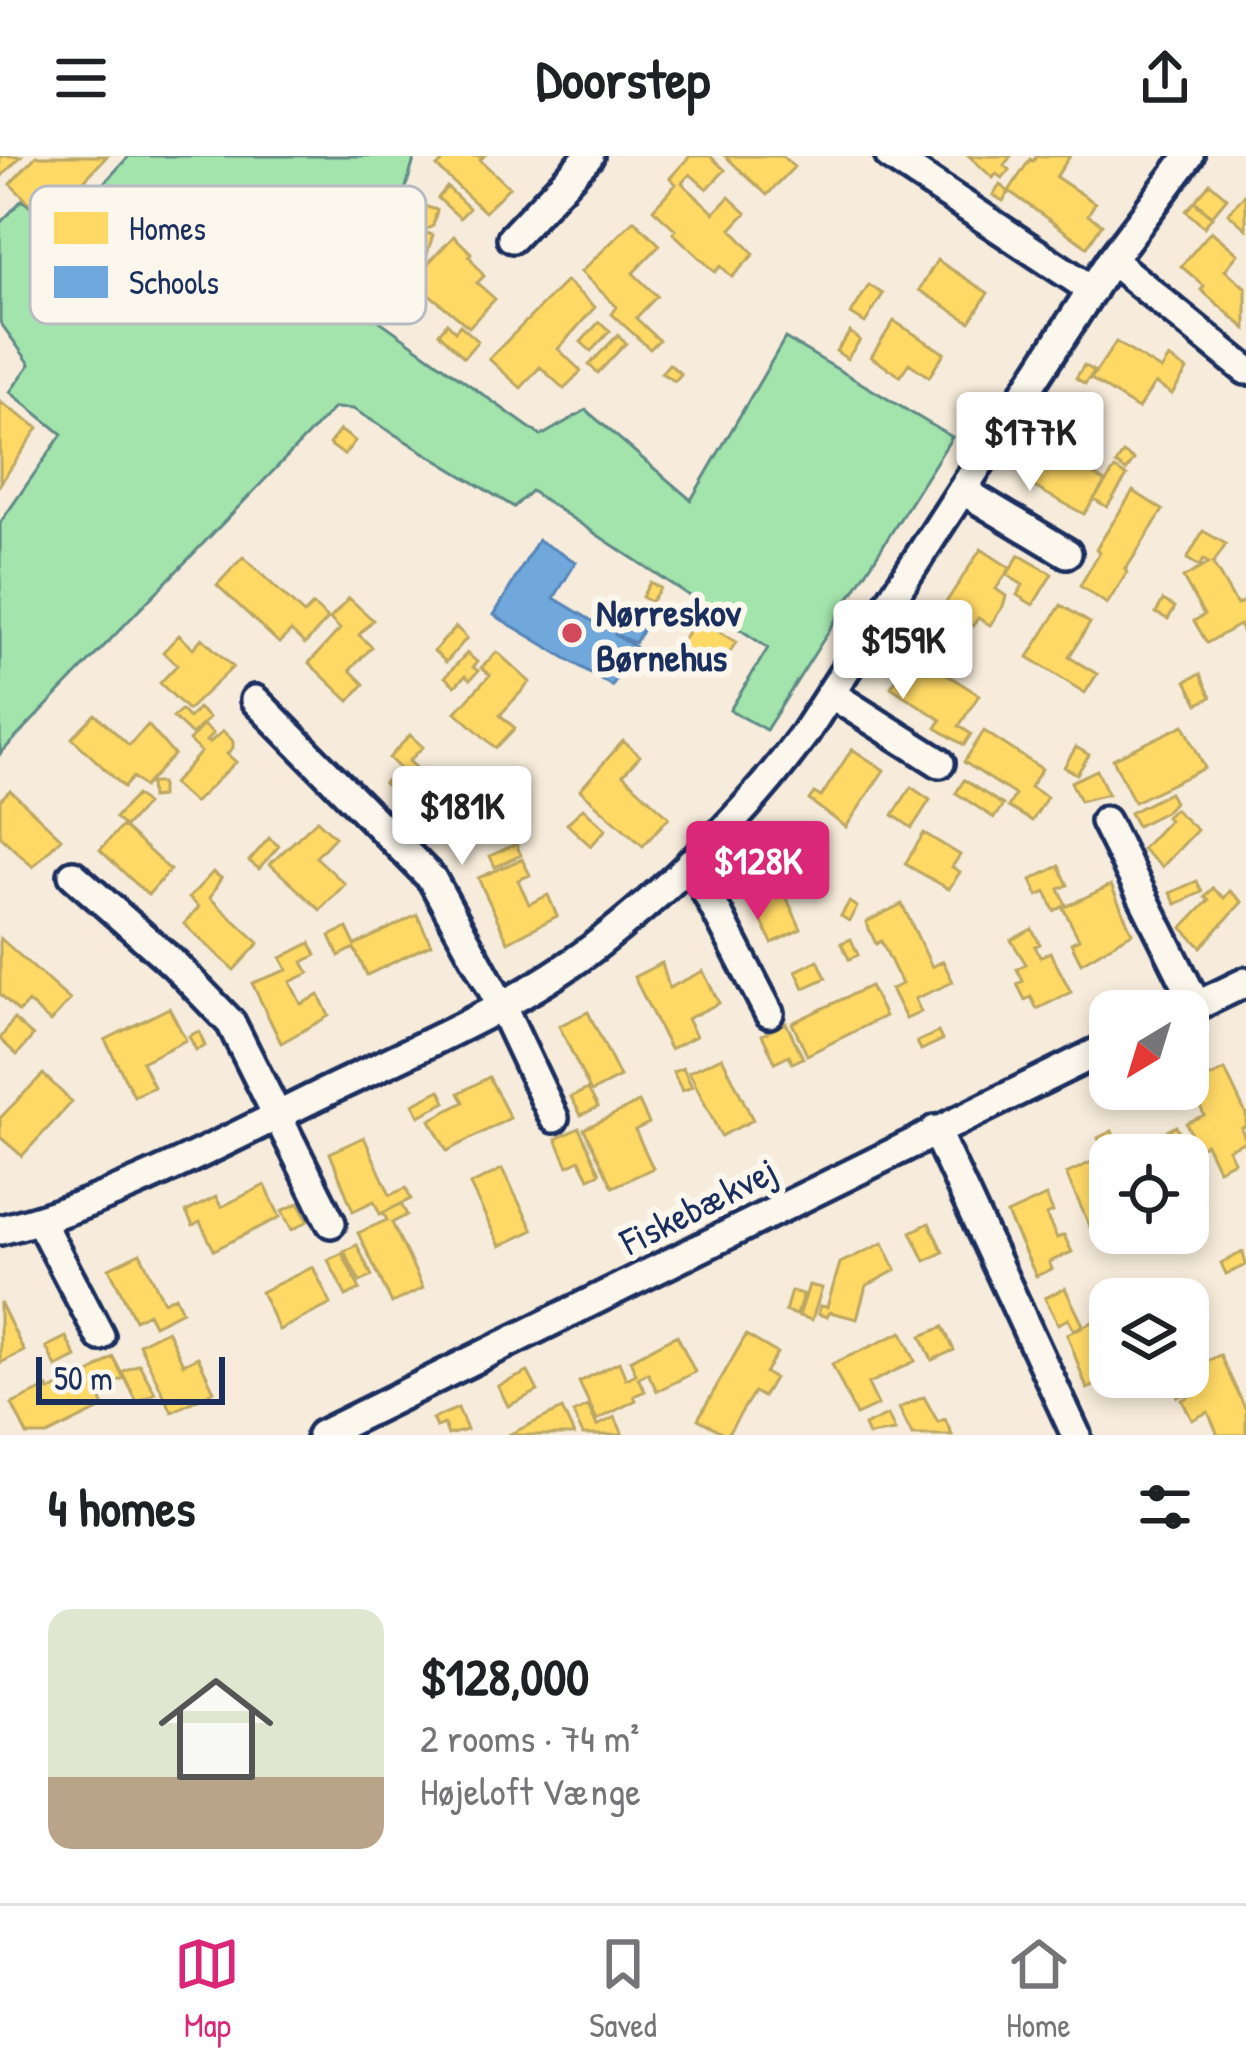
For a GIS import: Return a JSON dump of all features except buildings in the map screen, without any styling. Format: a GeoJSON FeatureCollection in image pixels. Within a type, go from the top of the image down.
{"type":"FeatureCollection","features":[{"type":"Feature","properties":{"kind":"street"},"geometry":{"type":"LineString","coordinates":[[512,238],[589,156]]}},
{"type":"Feature","properties":{"kind":"street"},"geometry":{"type":"LineString","coordinates":[[890,156],[1091,290]]}},
{"type":"Feature","properties":{"kind":"street"},"geometry":{"type":"LineString","coordinates":[[0,1231],[126,1189],[500,1005],[591,949],[692,862],[777,772],[1091,290],[1190,156]]}},
{"type":"Feature","properties":{"kind":"street"},"geometry":{"type":"LineString","coordinates":[[1112,260],[1246,370]]}},
{"type":"Feature","properties":{"kind":"street"},"geometry":{"type":"LineString","coordinates":[[962,490],[1067,553]]}},
{"type":"Feature","properties":{"kind":"street"},"geometry":{"type":"LineString","coordinates":[[832,694],[940,763]]}},
{"type":"Feature","properties":{"kind":"street"},"geometry":{"type":"LineString","coordinates":[[255,700],[432,879],[554,1118]]}},
{"type":"Feature","properties":{"kind":"street"},"geometry":{"type":"LineString","coordinates":[[1106,821],[1184,990]]}},
{"type":"Feature","properties":{"kind":"street"},"geometry":{"type":"LineString","coordinates":[[692,862],[770,1012]]}},
{"type":"Feature","properties":{"kind":"street"},"geometry":{"type":"LineString","coordinates":[[73,875],[175,965],[231,1024],[331,1223]]}},
{"type":"Feature","properties":{"kind":"street"},"geometry":{"type":"LineString","coordinates":[[1209,1000],[1246,982]]}},
{"type":"Feature","properties":{"kind":"street","name":"Fiskebækvej"},"geometry":{"type":"LineString","coordinates":[[321,1435],[1089,1056]]}},
{"type":"Feature","properties":{"kind":"street"},"geometry":{"type":"LineString","coordinates":[[934,1130],[1076,1435]]}},
{"type":"Feature","properties":{"kind":"street"},"geometry":{"type":"LineString","coordinates":[[40,1221],[100,1336]]}},
{"type":"Feature","properties":{"kind":"green space"},"geometry":{"type":"Polygon","coordinates":[[[129,156],[415,156],[406,186],[101,186],[129,156]]]}},
{"type":"Feature","properties":{"kind":"green space"},"geometry":{"type":"Polygon","coordinates":[[[22,200],[30,206],[30,324],[384,324],[541,436],[586,410],[691,500],[785,338],[952,437],[766,730],[730,710],[768,648],[531,491],[514,507],[353,409],[334,408],[0,754],[0,523],[62,434],[10,392],[30,364],[0,322],[0,223],[22,200]]]}},
{"type":"Feature","properties":{"kind":"place","name":"Nørreskov Børnehus"},"geometry":{"type":"Point","coordinates":[572,633]}}]}
